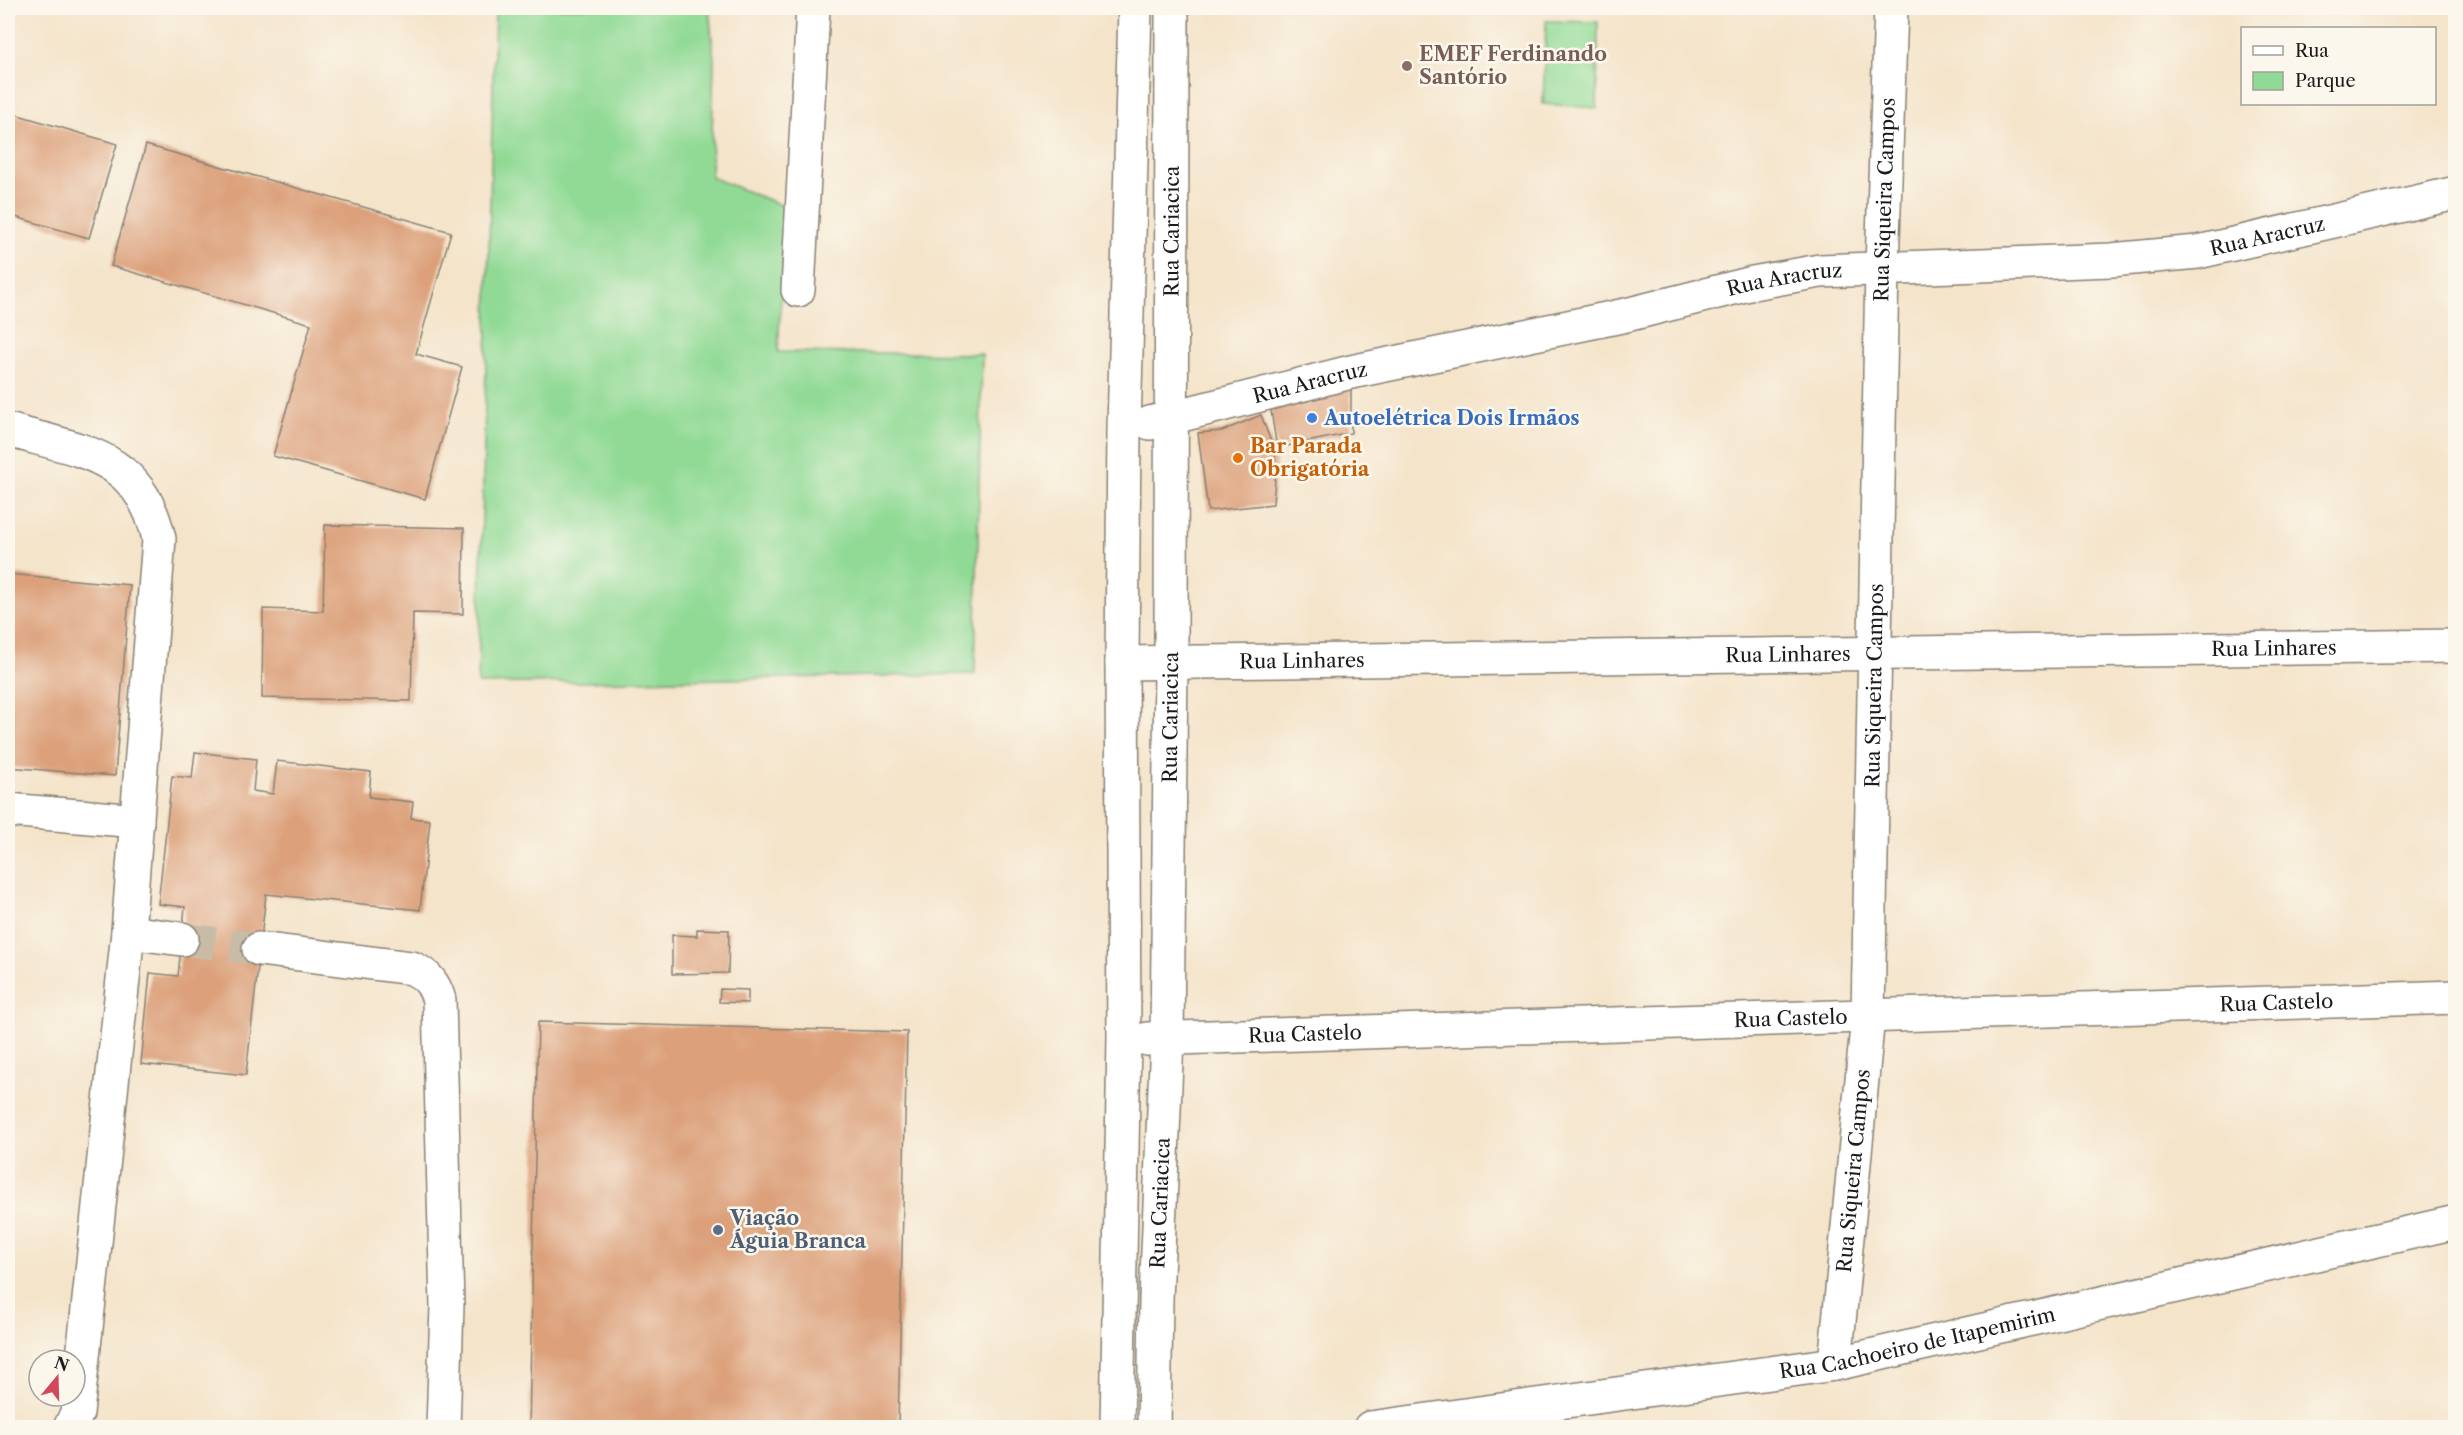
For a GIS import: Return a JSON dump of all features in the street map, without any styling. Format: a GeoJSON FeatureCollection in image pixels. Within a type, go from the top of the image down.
{"type":"FeatureCollection","features":[{"type":"Feature","properties":{"kind":"street"},"geometry":{"type":"LineString","coordinates":[[798,290],[813,8]]}},
{"type":"Feature","properties":{"kind":"street","name":"Rua Cariacica"},"geometry":{"type":"LineString","coordinates":[[1117,1428],[1124,1038],[1122,663],[1124,429],[1135,8]]}},
{"type":"Feature","properties":{"kind":"street","name":"Rua Cariacica"},"geometry":{"type":"LineString","coordinates":[[1154,1428],[1156,1299],[1167,1039],[1171,663],[1172,8]]}},
{"type":"Feature","properties":{"kind":"street","name":"Rua Siqueira Campos"},"geometry":{"type":"LineString","coordinates":[[1834,1364],[1868,1016],[1882,267],[1892,8]]}},
{"type":"Feature","properties":{"kind":"street","name":"Rua Aracruz"},"geometry":{"type":"LineString","coordinates":[[1124,429],[1351,372],[1626,315],[1753,283],[1820,271],[2111,260],[2198,252],[2456,193]]}},
{"type":"Feature","properties":{"kind":"street"},"geometry":{"type":"LineString","coordinates":[[8,430],[93,454],[115,465],[146,498],[155,519],[159,539],[128,932],[77,1413],[70,1428]]}},
{"type":"Feature","properties":{"kind":"street","name":"Rua Linhares"},"geometry":{"type":"LineString","coordinates":[[1122,663],[2456,646]]}},
{"type":"Feature","properties":{"kind":"street"},"geometry":{"type":"LineString","coordinates":[[8,810],[137,821]]}},
{"type":"Feature","properties":{"kind":"street"},"geometry":{"type":"LineString","coordinates":[[128,932],[182,939]]}},
{"type":"Feature","properties":{"kind":"street"},"geometry":{"type":"LineString","coordinates":[[260,949],[412,968],[429,978],[436,988],[439,1000],[447,1306],[443,1428]]}},
{"type":"Feature","properties":{"kind":"street","name":"Rua Castelo"},"geometry":{"type":"LineString","coordinates":[[1124,1038],[1167,1039],[2456,998]]}},
{"type":"Feature","properties":{"kind":"street","name":"Rua Cachoeiro de Itapemirim"},"geometry":{"type":"LineString","coordinates":[[1370,1428],[1834,1364],[2456,1222]]}},
{"type":"Feature","properties":{"kind":"green space"},"geometry":{"type":"Polygon","coordinates":[[[495,8],[709,8],[714,60],[711,177],[786,207],[778,352],[982,354],[975,674],[478,684],[495,8]]]}},
{"type":"Feature","properties":{"kind":"green space"},"geometry":{"type":"Polygon","coordinates":[[[1546,21],[1598,22],[1597,108],[1543,104],[1546,21]]]}},
{"type":"Feature","properties":{"kind":"building"},"geometry":{"type":"Polygon","coordinates":[[[8,112],[117,144],[89,238],[8,215],[8,112]]]}},
{"type":"Feature","properties":{"kind":"building"},"geometry":{"type":"Polygon","coordinates":[[[146,145],[451,232],[416,354],[462,367],[425,499],[273,456],[311,324],[111,266],[146,145]]]}},
{"type":"Feature","properties":{"kind":"building","name":"Autoelétrica Dois Irmãos"},"geometry":{"type":"Polygon","coordinates":[[[1351,377],[1351,433],[1277,448],[1270,404],[1351,377]]]}},
{"type":"Feature","properties":{"kind":"building","name":"Bar Parada Obrigatória"},"geometry":{"type":"Polygon","coordinates":[[[1261,415],[1274,450],[1276,467],[1273,504],[1208,511],[1198,433],[1222,431],[1261,415]]]}},
{"type":"Feature","properties":{"kind":"building"},"geometry":{"type":"Polygon","coordinates":[[[325,525],[464,528],[463,614],[413,613],[411,701],[262,698],[263,609],[323,611],[325,525]]]}},
{"type":"Feature","properties":{"kind":"building"},"geometry":{"type":"Polygon","coordinates":[[[8,574],[130,585],[115,776],[8,767],[8,574]]]}},
{"type":"Feature","properties":{"kind":"building"},"geometry":{"type":"Polygon","coordinates":[[[195,752],[256,759],[253,791],[273,794],[277,761],[371,772],[369,797],[413,802],[411,818],[430,820],[420,910],[266,894],[246,1075],[141,1064],[150,973],[178,976],[185,907],[158,904],[172,776],[192,778],[195,752]]]}},
{"type":"Feature","properties":{"kind":"building"},"geometry":{"type":"Polygon","coordinates":[[[697,929],[729,930],[728,973],[672,974],[672,935],[697,936],[697,929]]]}},
{"type":"Feature","properties":{"kind":"building"},"geometry":{"type":"Polygon","coordinates":[[[720,989],[748,990],[748,1003],[719,1002],[720,989]]]}},
{"type":"Feature","properties":{"kind":"building"},"geometry":{"type":"Polygon","coordinates":[[[8,1011],[14,1012],[9,1065],[8,1065],[8,1011]]]}},
{"type":"Feature","properties":{"kind":"building","name":"Viação Águia Branca"},"geometry":{"type":"Polygon","coordinates":[[[538,1022],[907,1032],[898,1428],[529,1428],[538,1022]]]}},
{"type":"Feature","properties":{"kind":"tunnel"},"geometry":{"type":"LineString","coordinates":[[182,939],[259,949]]}},
{"type":"Feature","properties":{"kind":"place","name":"EMEF Ferdinando Santório"},"geometry":{"type":"Point","coordinates":[1407,66]}},
{"type":"Feature","properties":{"kind":"place","name":"Autoelétrica Dois Irmãos"},"geometry":{"type":"Point","coordinates":[1312,418]}},
{"type":"Feature","properties":{"kind":"place","name":"Bar Parada Obrigatória"},"geometry":{"type":"Point","coordinates":[1238,458]}},
{"type":"Feature","properties":{"kind":"place","name":"Viação Águia Branca"},"geometry":{"type":"Point","coordinates":[718,1230]}}]}
